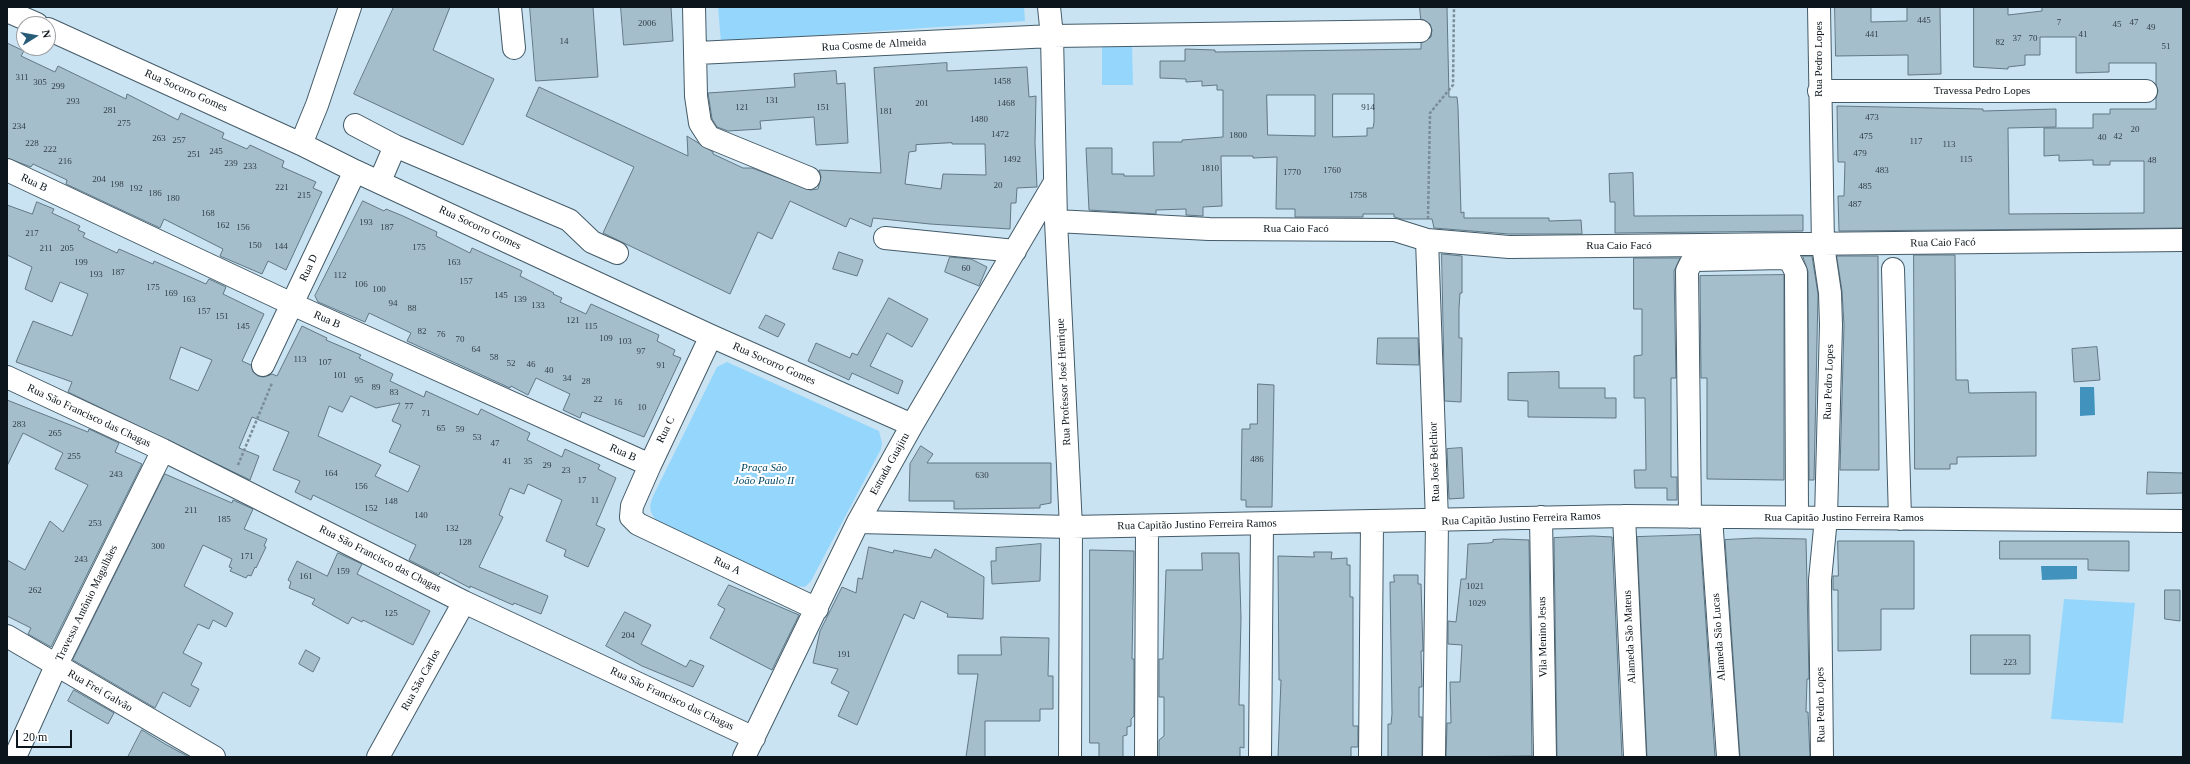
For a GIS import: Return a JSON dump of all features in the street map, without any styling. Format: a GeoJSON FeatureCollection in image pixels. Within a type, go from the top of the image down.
{"type":"FeatureCollection","features":[{"type":"Feature","properties":{"kind":"street"},"geometry":{"type":"LineString","coordinates":[[301,144],[317,105],[350,7]]}},
{"type":"Feature","properties":{"kind":"street"},"geometry":{"type":"LineString","coordinates":[[510,7],[514,48]]}},
{"type":"Feature","properties":{"kind":"street"},"geometry":{"type":"LineString","coordinates":[[694,7],[696,96],[700,123],[709,137],[809,178]]}},
{"type":"Feature","properties":{"kind":"street","name":"Rua Professor José Henrique"},"geometry":{"type":"LineString","coordinates":[[1049,7],[1052,36],[1056,221],[1071,527],[1070,757]]}},
{"type":"Feature","properties":{"kind":"street","name":"Rua Pedro Lopes"},"geometry":{"type":"LineString","coordinates":[[1819,7],[1819,91],[1823,245],[1830,293],[1831,325],[1826,518],[1820,580],[1822,757]]}},
{"type":"Feature","properties":{"kind":"street"},"geometry":{"type":"LineString","coordinates":[[7,11],[19,16]]}},
{"type":"Feature","properties":{"kind":"street","name":"Rua Cosme de Almeida"},"geometry":{"type":"LineString","coordinates":[[696,53],[1052,36],[1420,30]]}},
{"type":"Feature","properties":{"kind":"street","name":"Rua Socorro Gomes"},"geometry":{"type":"LineString","coordinates":[[56,33],[301,144],[355,171],[380,181],[711,336],[912,426]]}},
{"type":"Feature","properties":{"kind":"street","name":"Travessa Pedro Lopes"},"geometry":{"type":"LineString","coordinates":[[1819,91],[2146,91]]}},
{"type":"Feature","properties":{"kind":"street"},"geometry":{"type":"LineString","coordinates":[[355,126],[395,146],[569,220],[592,242],[617,253]]}},
{"type":"Feature","properties":{"kind":"street"},"geometry":{"type":"LineString","coordinates":[[380,181],[395,146]]}},
{"type":"Feature","properties":{"kind":"street","name":"Rua B"},"geometry":{"type":"LineString","coordinates":[[7,170],[292,304],[650,465]]}},
{"type":"Feature","properties":{"kind":"street","name":"Rua D"},"geometry":{"type":"LineString","coordinates":[[263,365],[355,171]]}},
{"type":"Feature","properties":{"kind":"street","name":"Estrada Guajiru"},"geometry":{"type":"LineString","coordinates":[[744,757],[858,522],[912,426],[1055,182]]}},
{"type":"Feature","properties":{"kind":"street","name":"Rua Caio Facó"},"geometry":{"type":"LineString","coordinates":[[1056,221],[1209,229],[1395,230],[1427,240],[1508,247],[1823,245],[2183,240]]}},
{"type":"Feature","properties":{"kind":"street"},"geometry":{"type":"LineString","coordinates":[[886,238],[1015,251]]}},
{"type":"Feature","properties":{"kind":"street","name":"Rua José Belchior"},"geometry":{"type":"LineString","coordinates":[[1427,240],[1437,521],[1434,757]]}},
{"type":"Feature","properties":{"kind":"street","name":"Alameda São Lucas"},"geometry":{"type":"LineString","coordinates":[[1728,757],[1700,518],[1687,271],[1691,263],[1696,260],[1781,258],[1790,260],[1796,272],[1797,517]]}},
{"type":"Feature","properties":{"kind":"street"},"geometry":{"type":"LineString","coordinates":[[1893,269],[1900,518]]}},
{"type":"Feature","properties":{"kind":"street","name":"Rua C"},"geometry":{"type":"LineString","coordinates":[[638,524],[631,517],[631,512],[650,465],[711,336]]}},
{"type":"Feature","properties":{"kind":"street","name":"Rua São Francisco das Chagas"},"geometry":{"type":"LineString","coordinates":[[7,377],[163,450],[464,602],[754,738]]}},
{"type":"Feature","properties":{"kind":"street","name":"Travessa Antônio Magalhães"},"geometry":{"type":"LineString","coordinates":[[15,757],[56,666],[163,450]]}},
{"type":"Feature","properties":{"kind":"street","name":"Rua Capitão Justino Ferreira Ramos"},"geometry":{"type":"LineString","coordinates":[[858,522],[1071,527],[1262,525],[1624,516],[1700,518],[1797,517],[2183,521]]}},
{"type":"Feature","properties":{"kind":"street","name":"Alameda São Mateus"},"geometry":{"type":"LineString","coordinates":[[1624,516],[1635,757]]}},
{"type":"Feature","properties":{"kind":"street","name":"Vila Menino Jesus"},"geometry":{"type":"LineString","coordinates":[[1541,517],[1545,757]]}},
{"type":"Feature","properties":{"kind":"street"},"geometry":{"type":"LineString","coordinates":[[1370,757],[1372,522]]}},
{"type":"Feature","properties":{"kind":"street","name":"Rua A"},"geometry":{"type":"LineString","coordinates":[[638,524],[817,609]]}},
{"type":"Feature","properties":{"kind":"street"},"geometry":{"type":"LineString","coordinates":[[1260,757],[1262,525]]}},
{"type":"Feature","properties":{"kind":"street"},"geometry":{"type":"LineString","coordinates":[[1146,757],[1147,526]]}},
{"type":"Feature","properties":{"kind":"street","name":"Rua São Carlos"},"geometry":{"type":"LineString","coordinates":[[378,757],[464,602]]}},
{"type":"Feature","properties":{"kind":"street","name":"Rua Frei Galvão"},"geometry":{"type":"LineString","coordinates":[[7,636],[214,757]]}},
{"type":"Feature","properties":{"kind":"path"},"geometry":{"type":"LineString","coordinates":[[1427,240],[1430,113],[1454,85],[1454,7]]}},
{"type":"Feature","properties":{"kind":"path"},"geometry":{"type":"LineString","coordinates":[[230,484],[277,371],[263,365]]}},
{"type":"Feature","properties":{"kind":"green space"},"geometry":{"type":"Polygon","coordinates":[[[718,7],[1024,7],[1025,21],[721,42],[718,7]]]}},
{"type":"Feature","properties":{"kind":"green space"},"geometry":{"type":"Polygon","coordinates":[[[1102,43],[1132,43],[1133,85],[1102,85],[1102,43]]]}},
{"type":"Feature","properties":{"kind":"green space","name":"Praça São João Paulo II"},"geometry":{"type":"Polygon","coordinates":[[[727,362],[879,431],[882,443],[881,449],[811,581],[805,587],[796,586],[662,524],[652,514],[650,509],[650,504],[654,494],[717,367],[727,362]]]}},
{"type":"Feature","properties":{"kind":"green space"},"geometry":{"type":"Polygon","coordinates":[[[2064,599],[2135,603],[2123,723],[2051,719],[2064,599]]]}},
{"type":"Feature","properties":{"kind":"shaded area"},"geometry":{"type":"Polygon","coordinates":[[[2080,387],[2094,387],[2095,415],[2080,416],[2080,387]]]}},
{"type":"Feature","properties":{"kind":"shaded area"},"geometry":{"type":"Polygon","coordinates":[[[2041,566],[2077,566],[2077,579],[2042,580],[2041,566]]]}},
{"type":"Feature","properties":{"kind":"building"},"geometry":{"type":"Polygon","coordinates":[[[394,7],[450,7],[433,50],[494,79],[463,145],[354,94],[394,7]]]}},
{"type":"Feature","properties":{"kind":"building"},"geometry":{"type":"Polygon","coordinates":[[[530,7],[593,7],[598,77],[536,81],[530,7]]]}},
{"type":"Feature","properties":{"kind":"building"},"geometry":{"type":"Polygon","coordinates":[[[621,7],[671,7],[673,41],[624,45],[621,7]]]}},
{"type":"Feature","properties":{"kind":"building"},"geometry":{"type":"Polygon","coordinates":[[[1420,7],[1447,7],[1449,97],[1457,97],[1461,213],[1464,212],[1464,218],[1549,218],[1549,221],[1581,220],[1582,234],[1509,234],[1434,228],[1432,219],[1402,219],[1394,217],[1394,214],[1363,214],[1363,217],[1295,217],[1295,209],[1276,209],[1277,157],[1253,158],[1253,156],[1221,156],[1222,206],[1203,207],[1203,216],[1186,215],[1186,209],[1156,210],[1156,214],[1089,210],[1086,148],[1112,148],[1112,174],[1124,174],[1124,176],[1154,176],[1153,142],[1182,142],[1182,140],[1223,137],[1223,90],[1217,90],[1217,85],[1202,86],[1202,81],[1186,82],[1186,79],[1160,78],[1160,61],[1185,61],[1185,49],[1215,50],[1215,52],[1421,49],[1421,43],[1431,37],[1432,30],[1430,24],[1421,19],[1420,7]],[[1333,94],[1333,137],[1367,136],[1367,128],[1373,128],[1374,122],[1374,94],[1333,94]],[[1267,95],[1268,135],[1315,136],[1315,95],[1267,95]]]}},
{"type":"Feature","properties":{"kind":"building"},"geometry":{"type":"Polygon","coordinates":[[[1835,7],[1871,7],[1871,22],[1907,21],[1907,7],[1940,7],[1941,74],[1908,75],[1908,55],[1836,56],[1835,7]]]}},
{"type":"Feature","properties":{"kind":"building"},"geometry":{"type":"Polygon","coordinates":[[[1974,7],[2008,7],[2008,15],[2042,11],[2042,7],[2183,7],[2183,228],[1839,231],[1838,196],[1844,196],[1845,162],[1838,162],[1837,106],[1983,109],[1983,111],[2056,109],[2056,127],[2008,128],[2009,214],[2144,213],[2144,161],[2110,161],[2110,165],[2093,165],[2093,160],[2059,161],[2059,155],[2044,156],[2044,128],[2093,128],[2093,114],[2110,114],[2110,109],[2156,109],[2156,98],[2158,91],[2156,84],[2156,63],[2109,63],[2109,72],[2076,73],[2076,37],[2040,37],[2040,55],[2025,55],[2025,65],[2008,67],[2008,69],[1974,67],[1974,7]]]}},
{"type":"Feature","properties":{"kind":"building"},"geometry":{"type":"Polygon","coordinates":[[[7,43],[16,47],[16,56],[21,56],[55,72],[58,66],[126,99],[127,94],[178,120],[181,113],[224,133],[222,138],[247,149],[250,145],[284,161],[282,167],[316,182],[313,188],[322,192],[286,270],[268,261],[262,274],[220,256],[223,249],[164,219],[160,228],[66,184],[67,180],[33,164],[31,167],[7,158],[7,43]]]}},
{"type":"Feature","properties":{"kind":"building"},"geometry":{"type":"Polygon","coordinates":[[[947,63],[947,71],[1027,67],[1029,97],[1036,96],[1035,143],[1037,187],[1017,188],[1016,203],[1011,203],[1010,229],[930,224],[873,218],[871,227],[850,218],[846,227],[790,201],[772,239],[758,232],[730,294],[603,233],[634,167],[526,116],[539,87],[688,156],[687,136],[713,152],[713,154],[743,168],[752,168],[810,190],[818,189],[821,177],[819,170],[881,173],[874,68],[947,63]],[[985,144],[916,145],[916,151],[909,152],[905,184],[941,189],[943,174],[986,175],[985,144]]]}},
{"type":"Feature","properties":{"kind":"building"},"geometry":{"type":"Polygon","coordinates":[[[836,71],[837,84],[845,83],[848,143],[816,145],[814,117],[760,121],[761,129],[728,131],[717,127],[712,119],[708,93],[795,87],[794,74],[836,71]]]}},
{"type":"Feature","properties":{"kind":"building"},"geometry":{"type":"Polygon","coordinates":[[[1633,173],[1634,216],[1803,215],[1803,231],[1615,233],[1615,202],[1610,202],[1609,174],[1633,173]]]}},
{"type":"Feature","properties":{"kind":"building"},"geometry":{"type":"Polygon","coordinates":[[[363,201],[384,211],[386,209],[403,216],[437,232],[436,236],[470,253],[472,248],[522,271],[520,276],[562,298],[560,302],[586,314],[591,304],[659,335],[657,341],[675,350],[673,355],[681,358],[644,437],[582,412],[580,418],[563,410],[570,394],[536,378],[528,395],[511,386],[510,388],[407,341],[411,333],[369,313],[365,322],[318,302],[315,296],[363,201]]]}},
{"type":"Feature","properties":{"kind":"building"},"geometry":{"type":"Polygon","coordinates":[[[37,202],[54,209],[52,213],[80,226],[78,230],[85,233],[83,237],[117,253],[119,249],[153,264],[154,261],[206,284],[209,279],[226,287],[223,294],[264,314],[242,361],[251,365],[253,372],[258,376],[264,377],[272,374],[277,376],[302,326],[327,338],[326,340],[361,355],[359,358],[393,374],[390,381],[424,397],[426,391],[478,415],[481,409],[530,433],[527,440],[562,457],[565,449],[600,465],[598,469],[616,478],[596,525],[605,529],[588,567],[564,556],[566,550],[546,541],[562,500],[528,484],[524,494],[510,488],[499,515],[503,517],[479,567],[548,596],[541,614],[514,603],[513,605],[470,586],[470,588],[440,572],[439,575],[409,560],[416,545],[313,495],[311,500],[295,492],[300,481],[273,470],[289,432],[252,417],[239,448],[259,456],[250,480],[68,392],[72,382],[16,362],[33,321],[72,336],[88,294],[60,282],[52,302],[25,289],[32,267],[7,255],[7,205],[32,214],[37,202]],[[181,347],[170,379],[198,391],[212,360],[181,347]],[[351,396],[342,412],[329,406],[318,436],[381,465],[375,476],[408,492],[420,466],[389,452],[401,425],[392,421],[400,403],[376,408],[351,396]]]}},
{"type":"Feature","properties":{"kind":"building"},"geometry":{"type":"Polygon","coordinates":[[[839,252],[863,260],[857,276],[833,269],[839,252]]]}},
{"type":"Feature","properties":{"kind":"building"},"geometry":{"type":"Polygon","coordinates":[[[1442,254],[1462,256],[1462,293],[1460,293],[1459,308],[1459,338],[1462,338],[1461,402],[1445,401],[1442,254]]]}},
{"type":"Feature","properties":{"kind":"building"},"geometry":{"type":"Polygon","coordinates":[[[1914,255],[1955,255],[1956,380],[1968,380],[1969,393],[2036,392],[2036,456],[1957,457],[1957,464],[1950,464],[1950,469],[1915,469],[1914,255]]]}},
{"type":"Feature","properties":{"kind":"building"},"geometry":{"type":"Polygon","coordinates":[[[1803,256],[1812,256],[1818,294],[1814,480],[1809,480],[1808,272],[1803,256]]]}},
{"type":"Feature","properties":{"kind":"building"},"geometry":{"type":"Polygon","coordinates":[[[1837,256],[1878,256],[1879,470],[1840,470],[1844,325],[1842,291],[1837,256]]]}},
{"type":"Feature","properties":{"kind":"building"},"geometry":{"type":"Polygon","coordinates":[[[950,257],[971,259],[987,267],[979,286],[945,272],[950,257]]]}},
{"type":"Feature","properties":{"kind":"building"},"geometry":{"type":"Polygon","coordinates":[[[1634,258],[1680,258],[1674,271],[1676,378],[1671,378],[1671,477],[1677,477],[1677,500],[1667,500],[1667,488],[1635,488],[1634,470],[1646,470],[1645,398],[1634,398],[1634,356],[1642,355],[1642,309],[1634,309],[1634,258]]]}},
{"type":"Feature","properties":{"kind":"building"},"geometry":{"type":"Polygon","coordinates":[[[1784,275],[1784,480],[1707,479],[1707,378],[1701,378],[1700,276],[1784,275]]]}},
{"type":"Feature","properties":{"kind":"building"},"geometry":{"type":"Polygon","coordinates":[[[889,298],[928,319],[912,347],[887,333],[870,366],[903,381],[898,394],[852,373],[849,380],[808,361],[816,343],[850,358],[852,353],[857,355],[889,298]]]}},
{"type":"Feature","properties":{"kind":"building"},"geometry":{"type":"Polygon","coordinates":[[[766,315],[785,324],[778,337],[759,328],[766,315]]]}},
{"type":"Feature","properties":{"kind":"building"},"geometry":{"type":"Polygon","coordinates":[[[1378,338],[1418,338],[1419,365],[1377,364],[1378,338]]]}},
{"type":"Feature","properties":{"kind":"building"},"geometry":{"type":"Polygon","coordinates":[[[2097,347],[2100,380],[2074,382],[2072,349],[2097,347]]]}},
{"type":"Feature","properties":{"kind":"building"},"geometry":{"type":"Polygon","coordinates":[[[1559,372],[1559,388],[1605,388],[1605,398],[1616,398],[1616,418],[1528,417],[1528,401],[1508,400],[1508,373],[1559,372]]]}},
{"type":"Feature","properties":{"kind":"building"},"geometry":{"type":"Polygon","coordinates":[[[1258,384],[1274,385],[1272,507],[1246,507],[1246,500],[1241,500],[1242,429],[1250,429],[1250,424],[1257,424],[1258,384]]]}},
{"type":"Feature","properties":{"kind":"building"},"geometry":{"type":"Polygon","coordinates":[[[7,400],[88,432],[89,429],[119,443],[115,452],[142,464],[51,647],[28,634],[31,628],[7,616],[7,560],[25,570],[50,521],[63,532],[88,485],[55,469],[63,453],[23,433],[7,466],[7,400]]]}},
{"type":"Feature","properties":{"kind":"building"},"geometry":{"type":"Polygon","coordinates":[[[921,446],[933,454],[927,463],[1051,463],[1051,503],[1040,505],[1040,508],[954,509],[954,501],[909,501],[910,464],[921,446]]]}},
{"type":"Feature","properties":{"kind":"building"},"geometry":{"type":"Polygon","coordinates":[[[1462,448],[1464,498],[1449,499],[1447,449],[1462,448]]]}},
{"type":"Feature","properties":{"kind":"building"},"geometry":{"type":"Polygon","coordinates":[[[2148,472],[2183,473],[2183,493],[2147,494],[2148,472]]]}},
{"type":"Feature","properties":{"kind":"building"},"geometry":{"type":"Polygon","coordinates":[[[165,474],[232,503],[233,500],[253,509],[244,529],[267,539],[264,546],[266,547],[256,568],[255,567],[251,576],[248,575],[246,578],[230,571],[232,568],[229,567],[232,559],[203,545],[184,586],[233,613],[226,627],[213,620],[209,629],[198,624],[183,653],[202,663],[191,685],[199,689],[190,707],[163,692],[155,708],[73,660],[165,474]]]}},
{"type":"Feature","properties":{"kind":"building"},"geometry":{"type":"Polygon","coordinates":[[[1700,535],[1715,757],[1647,757],[1637,537],[1700,535]]]}},
{"type":"Feature","properties":{"kind":"building"},"geometry":{"type":"Polygon","coordinates":[[[1593,536],[1612,537],[1622,757],[1557,757],[1554,538],[1593,536]]]}},
{"type":"Feature","properties":{"kind":"building"},"geometry":{"type":"Polygon","coordinates":[[[1756,538],[1806,539],[1809,679],[1807,679],[1806,712],[1808,712],[1810,757],[1740,757],[1725,540],[1756,538]]]}},
{"type":"Feature","properties":{"kind":"building"},"geometry":{"type":"Polygon","coordinates":[[[1493,540],[1529,540],[1532,756],[1446,757],[1447,723],[1451,723],[1450,682],[1460,682],[1462,645],[1448,644],[1448,621],[1456,622],[1461,579],[1466,579],[1468,544],[1489,543],[1493,542],[1493,540]]]}},
{"type":"Feature","properties":{"kind":"building"},"geometry":{"type":"Polygon","coordinates":[[[1838,541],[1914,541],[1914,609],[1881,609],[1881,650],[1838,651],[1838,590],[1833,590],[1833,576],[1838,576],[1838,541]]]}},
{"type":"Feature","properties":{"kind":"building"},"geometry":{"type":"Polygon","coordinates":[[[2000,541],[2129,541],[2129,571],[2088,570],[2088,559],[2000,559],[2000,541]]]}},
{"type":"Feature","properties":{"kind":"building"},"geometry":{"type":"Polygon","coordinates":[[[1041,544],[1040,581],[992,584],[991,561],[996,561],[996,548],[1041,544]]]}},
{"type":"Feature","properties":{"kind":"building"},"geometry":{"type":"Polygon","coordinates":[[[869,547],[893,553],[894,550],[931,558],[935,549],[984,577],[983,619],[947,617],[948,614],[921,601],[914,619],[904,614],[857,725],[838,716],[849,692],[831,683],[838,669],[813,663],[820,631],[842,587],[856,593],[858,578],[862,579],[869,547]]]}},
{"type":"Feature","properties":{"kind":"building"},"geometry":{"type":"Polygon","coordinates":[[[1090,550],[1134,551],[1132,659],[1134,659],[1134,716],[1131,719],[1131,726],[1127,727],[1127,735],[1123,736],[1123,757],[1099,757],[1099,743],[1090,743],[1090,550]]]}},
{"type":"Feature","properties":{"kind":"building"},"geometry":{"type":"Polygon","coordinates":[[[1314,552],[1332,552],[1331,559],[1347,558],[1347,565],[1350,565],[1350,597],[1353,597],[1353,726],[1358,726],[1358,747],[1351,747],[1351,757],[1278,757],[1281,680],[1279,680],[1278,556],[1314,557],[1314,552]]]}},
{"type":"Feature","properties":{"kind":"building"},"geometry":{"type":"Polygon","coordinates":[[[338,553],[362,564],[357,574],[430,611],[413,645],[363,620],[362,622],[352,617],[348,624],[312,604],[315,599],[289,588],[291,582],[288,580],[297,561],[327,576],[338,553]]]}},
{"type":"Feature","properties":{"kind":"building"},"geometry":{"type":"Polygon","coordinates":[[[1202,553],[1239,553],[1241,618],[1239,705],[1244,705],[1244,748],[1240,747],[1240,757],[1159,757],[1159,740],[1164,736],[1164,697],[1159,697],[1159,659],[1163,659],[1166,570],[1202,570],[1202,553]]]}},
{"type":"Feature","properties":{"kind":"building"},"geometry":{"type":"Polygon","coordinates":[[[1394,575],[1418,575],[1418,584],[1421,584],[1423,651],[1421,651],[1422,687],[1419,687],[1419,717],[1422,717],[1422,757],[1388,757],[1388,724],[1391,724],[1392,714],[1390,582],[1394,582],[1394,575]]]}},
{"type":"Feature","properties":{"kind":"building"},"geometry":{"type":"Polygon","coordinates":[[[729,585],[799,615],[772,670],[710,638],[725,609],[718,605],[729,585]]]}},
{"type":"Feature","properties":{"kind":"building"},"geometry":{"type":"Polygon","coordinates":[[[2165,590],[2180,590],[2180,621],[2165,619],[2165,590]]]}},
{"type":"Feature","properties":{"kind":"building"},"geometry":{"type":"Polygon","coordinates":[[[625,612],[651,625],[641,644],[686,667],[690,660],[704,666],[693,687],[642,666],[606,646],[625,612]]]}},
{"type":"Feature","properties":{"kind":"building"},"geometry":{"type":"Polygon","coordinates":[[[1971,635],[2030,635],[2030,674],[1971,674],[1971,635]]]}},
{"type":"Feature","properties":{"kind":"building"},"geometry":{"type":"Polygon","coordinates":[[[1001,637],[1049,638],[1048,676],[1053,676],[1053,709],[1040,709],[1040,721],[985,721],[985,757],[966,757],[978,674],[958,674],[958,655],[1001,655],[1001,637]]]}},
{"type":"Feature","properties":{"kind":"building"},"geometry":{"type":"Polygon","coordinates":[[[306,650],[320,658],[313,672],[299,664],[306,650]]]}},
{"type":"Feature","properties":{"kind":"building"},"geometry":{"type":"Polygon","coordinates":[[[74,690],[114,713],[108,724],[68,701],[74,690]]]}},
{"type":"Feature","properties":{"kind":"building"},"geometry":{"type":"Polygon","coordinates":[[[142,730],[165,744],[189,757],[128,757],[142,730]]]}}]}
